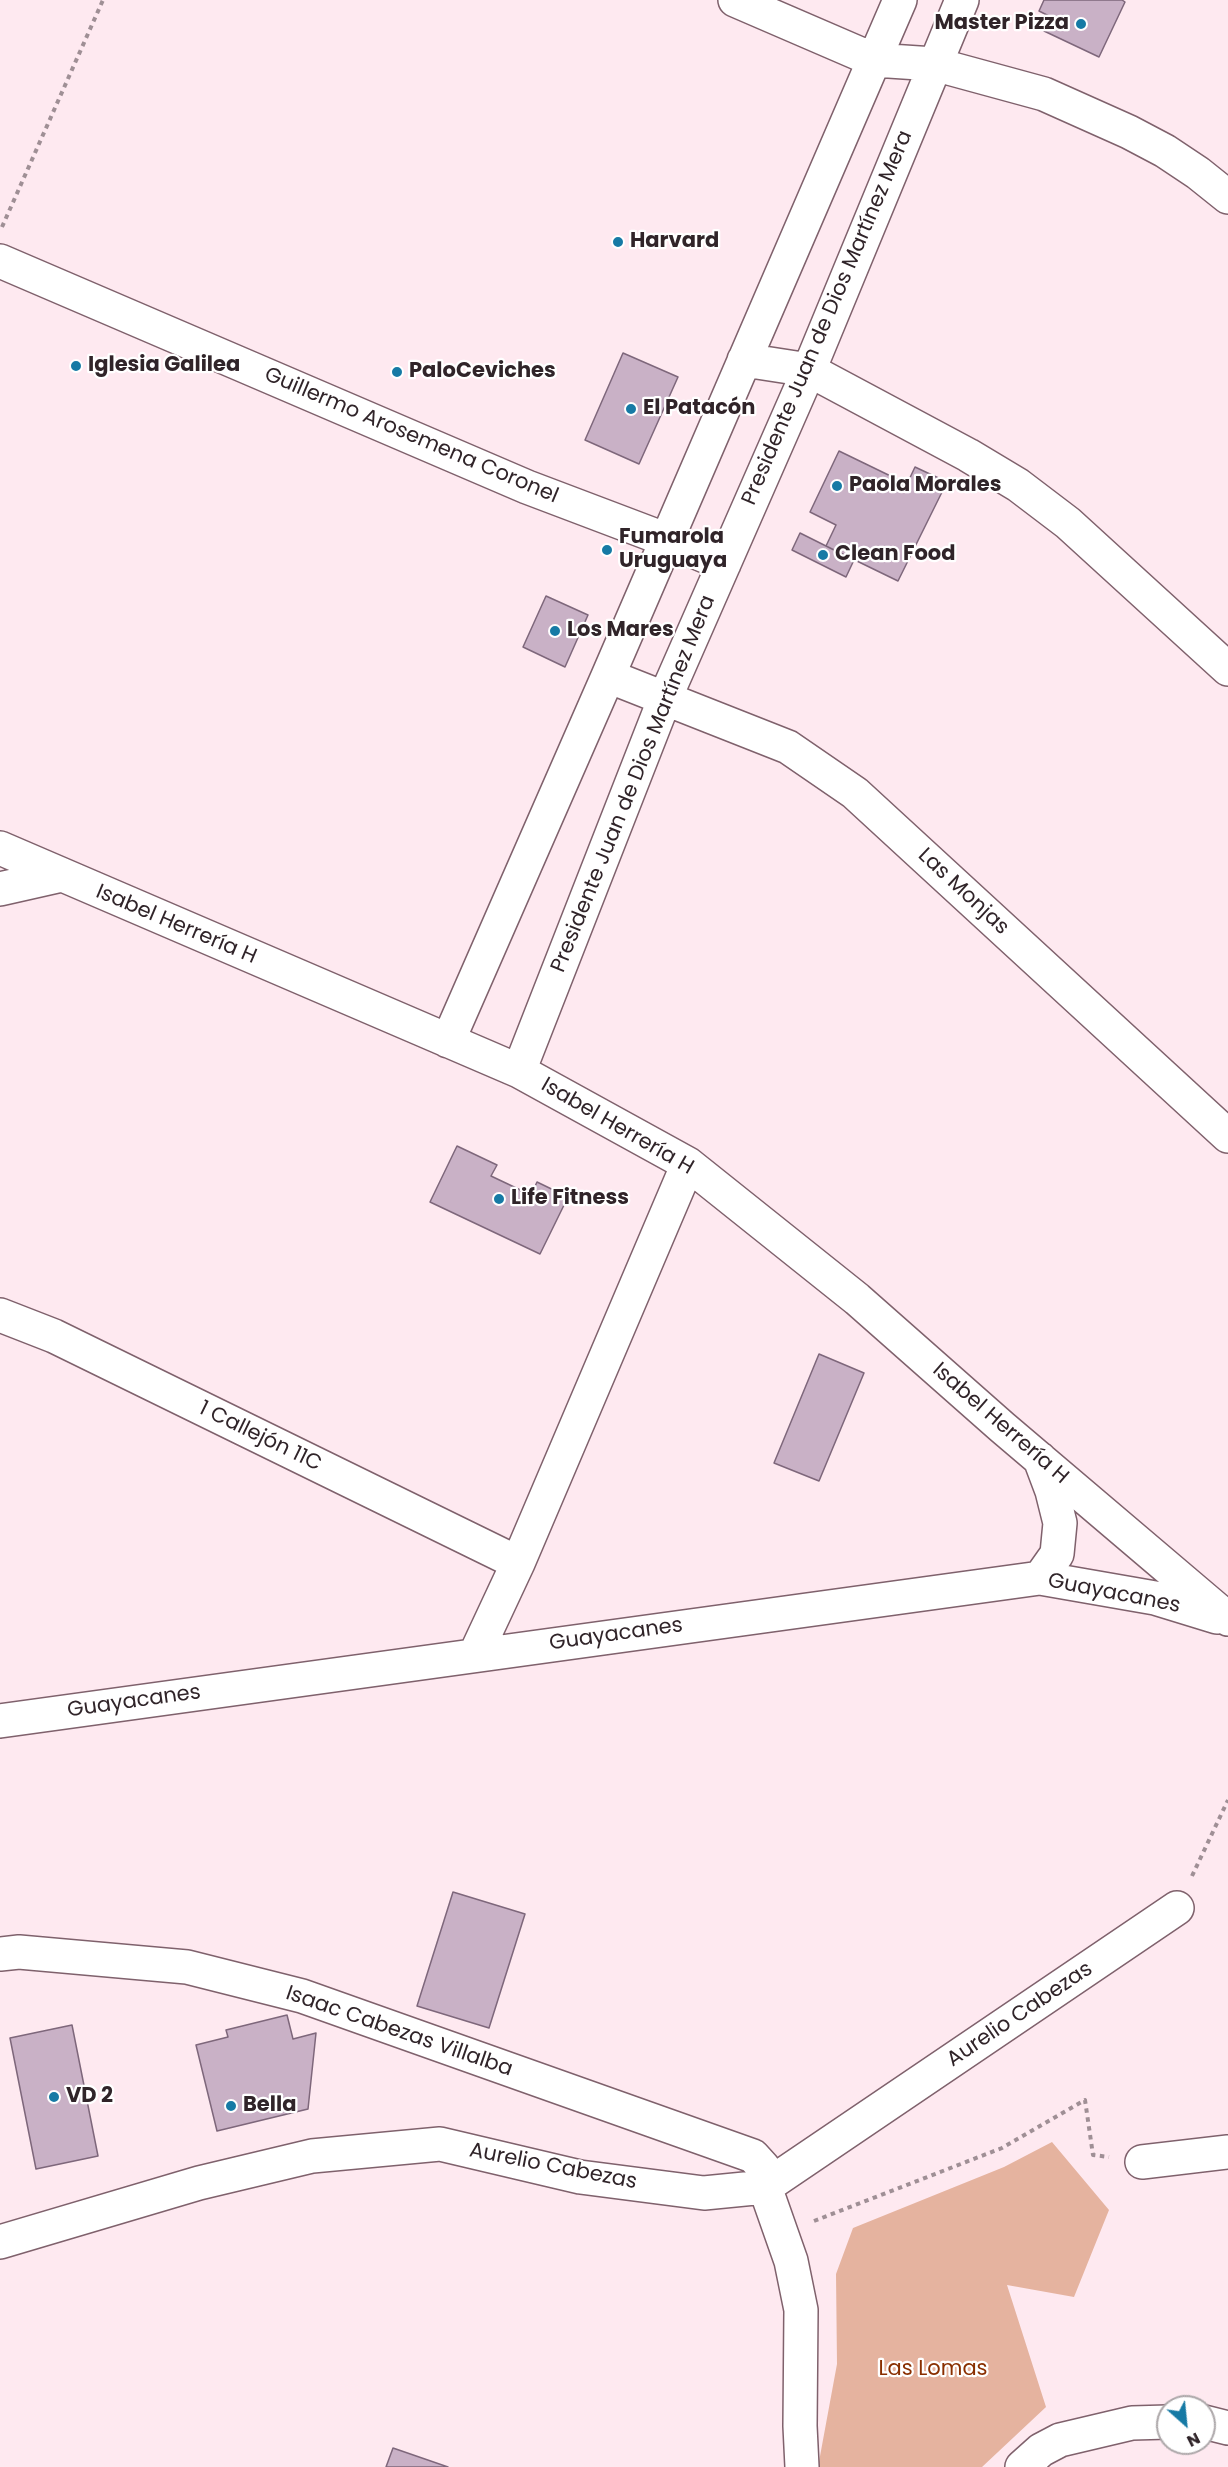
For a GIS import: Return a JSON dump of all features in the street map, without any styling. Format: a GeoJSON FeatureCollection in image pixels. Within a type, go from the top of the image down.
{"type":"FeatureCollection","features":[{"type":"Feature","properties":{"kind":"street"},"geometry":{"type":"LineString","coordinates":[[735,0],[874,60],[934,64],[1044,94],[1129,132],[1198,173],[1228,197]]}},
{"type":"Feature","properties":{"kind":"street"},"geometry":{"type":"LineString","coordinates":[[448,1041],[900,0]]}},
{"type":"Feature","properties":{"kind":"street","name":"Presidente Juan de Dios Martínez Mera"},"geometry":{"type":"LineString","coordinates":[[519,1071],[665,698],[809,370],[962,0]]}},
{"type":"Feature","properties":{"kind":"street","name":"Guillermo Arosemena Coronel"},"geometry":{"type":"LineString","coordinates":[[0,261],[527,487],[724,564]]}},
{"type":"Feature","properties":{"kind":"street"},"geometry":{"type":"LineString","coordinates":[[744,360],[809,370],[968,455],[1018,485],[1068,523],[1228,669]]}},
{"type":"Feature","properties":{"kind":"street","name":"Las Monjas"},"geometry":{"type":"LineString","coordinates":[[608,676],[788,747],[855,793],[1228,1135]]}},
{"type":"Feature","properties":{"kind":"street","name":"Isabel Herrería H"},"geometry":{"type":"LineString","coordinates":[[0,848],[519,1071],[688,1164],[858,1299],[1228,1620]]}},
{"type":"Feature","properties":{"kind":"street"},"geometry":{"type":"LineString","coordinates":[[0,889],[62,875]]}},
{"type":"Feature","properties":{"kind":"street"},"geometry":{"type":"LineString","coordinates":[[475,1655],[518,1563],[688,1164]]}},
{"type":"Feature","properties":{"kind":"street","name":"1 Callejón 11C"},"geometry":{"type":"LineString","coordinates":[[0,1315],[54,1336],[518,1563]]}},
{"type":"Feature","properties":{"kind":"street"},"geometry":{"type":"LineString","coordinates":[[1040,1459],[1052,1491],[1060,1523],[1057,1554],[1040,1578]]}},
{"type":"Feature","properties":{"kind":"street","name":"Guayacanes"},"geometry":{"type":"LineString","coordinates":[[0,1721],[1040,1578],[1155,1598],[1228,1620]]}},
{"type":"Feature","properties":{"kind":"street","name":"Aurelio Cabezas"},"geometry":{"type":"LineString","coordinates":[[0,2242],[199,2182],[312,2156],[440,2144],[580,2177],[614,2182],[704,2193],[765,2187],[1177,1908]]}},
{"type":"Feature","properties":{"kind":"street","name":"Isaac Cabezas Villalba"},"geometry":{"type":"LineString","coordinates":[[0,1954],[19,1952],[187,1967],[302,1996],[753,2156],[762,2167],[765,2187],[791,2261],[801,2310],[802,2467]]}},
{"type":"Feature","properties":{"kind":"street"},"geometry":{"type":"LineString","coordinates":[[1142,2162],[1228,2151]]}},
{"type":"Feature","properties":{"kind":"street"},"geometry":{"type":"LineString","coordinates":[[1022,2467],[1041,2450],[1060,2440],[1132,2423],[1156,2422]]}},
{"type":"Feature","properties":{"kind":"path"},"geometry":{"type":"LineString","coordinates":[[0,232],[103,0]]}},
{"type":"Feature","properties":{"kind":"path"},"geometry":{"type":"LineString","coordinates":[[1177,1908],[1228,1800]]}},
{"type":"Feature","properties":{"kind":"path"},"geometry":{"type":"LineString","coordinates":[[781,2234],[1002,2148],[1085,2100],[1093,2155],[1142,2162]]}},
{"type":"Feature","properties":{"kind":"green space","name":"Las Lomas"},"geometry":{"type":"Polygon","coordinates":[[[1052,2142],[1109,2210],[1074,2297],[1007,2285],[1046,2407],[982,2467],[818,2467],[837,2364],[836,2274],[853,2228],[1004,2167],[1052,2142]]]}},
{"type":"Feature","properties":{"kind":"building","name":"Master Pizza"},"geometry":{"type":"Polygon","coordinates":[[[1044,0],[1122,0],[1125,2],[1099,57],[1044,31],[1051,17],[1039,11],[1044,0]]]}},
{"type":"Feature","properties":{"kind":"building","name":"El Patacón"},"geometry":{"type":"Polygon","coordinates":[[[623,353],[678,377],[639,464],[585,440],[623,353]]]}},
{"type":"Feature","properties":{"kind":"building"},"geometry":{"type":"Polygon","coordinates":[[[839,451],[907,484],[915,467],[947,482],[898,581],[826,546],[836,525],[810,512],[839,451]]]}},
{"type":"Feature","properties":{"kind":"building","name":"Clean Food"},"geometry":{"type":"Polygon","coordinates":[[[800,533],[854,560],[846,577],[792,550],[800,533]]]}},
{"type":"Feature","properties":{"kind":"building","name":"Los Mares"},"geometry":{"type":"Polygon","coordinates":[[[546,596],[588,615],[565,667],[523,647],[546,596]]]}},
{"type":"Feature","properties":{"kind":"building","name":"Life Fitness"},"geometry":{"type":"Polygon","coordinates":[[[457,1146],[497,1165],[491,1176],[531,1195],[537,1182],[568,1197],[540,1254],[430,1202],[457,1146]]]}},
{"type":"Feature","properties":{"kind":"building"},"geometry":{"type":"Polygon","coordinates":[[[819,1354],[864,1373],[819,1481],[774,1463],[819,1354]]]}},
{"type":"Feature","properties":{"kind":"building"},"geometry":{"type":"Polygon","coordinates":[[[453,1892],[525,1914],[489,2028],[417,2006],[453,1892]]]}},
{"type":"Feature","properties":{"kind":"building"},"geometry":{"type":"Polygon","coordinates":[[[287,2015],[293,2039],[316,2033],[308,2109],[217,2131],[196,2045],[228,2037],[226,2030],[287,2015]]]}},
{"type":"Feature","properties":{"kind":"building","name":"VD 2"},"geometry":{"type":"Polygon","coordinates":[[[72,2025],[98,2156],[36,2169],[10,2038],[72,2025]]]}},
{"type":"Feature","properties":{"kind":"building"},"geometry":{"type":"Polygon","coordinates":[[[393,2448],[448,2467],[386,2467],[393,2448]]]}},
{"type":"Feature","properties":{"kind":"place","name":"Master Pizza"},"geometry":{"type":"Point","coordinates":[1081,24]}},
{"type":"Feature","properties":{"kind":"place","name":"Harvard"},"geometry":{"type":"Point","coordinates":[618,242]}},
{"type":"Feature","properties":{"kind":"place","name":"Iglesia Galilea"},"geometry":{"type":"Point","coordinates":[76,366]}},
{"type":"Feature","properties":{"kind":"place","name":"PaloCeviches"},"geometry":{"type":"Point","coordinates":[397,372]}},
{"type":"Feature","properties":{"kind":"place","name":"El Patacón"},"geometry":{"type":"Point","coordinates":[631,409]}},
{"type":"Feature","properties":{"kind":"place","name":"Paola Morales"},"geometry":{"type":"Point","coordinates":[837,486]}},
{"type":"Feature","properties":{"kind":"place","name":"Fumarola Uruguaya"},"geometry":{"type":"Point","coordinates":[607,550]}},
{"type":"Feature","properties":{"kind":"place","name":"Clean Food"},"geometry":{"type":"Point","coordinates":[823,555]}},
{"type":"Feature","properties":{"kind":"place","name":"Los Mares"},"geometry":{"type":"Point","coordinates":[555,631]}},
{"type":"Feature","properties":{"kind":"place","name":"Life Fitness"},"geometry":{"type":"Point","coordinates":[499,1199]}},
{"type":"Feature","properties":{"kind":"place","name":"VD 2"},"geometry":{"type":"Point","coordinates":[54,2097]}},
{"type":"Feature","properties":{"kind":"place","name":"Bella"},"geometry":{"type":"Point","coordinates":[231,2106]}}]}
